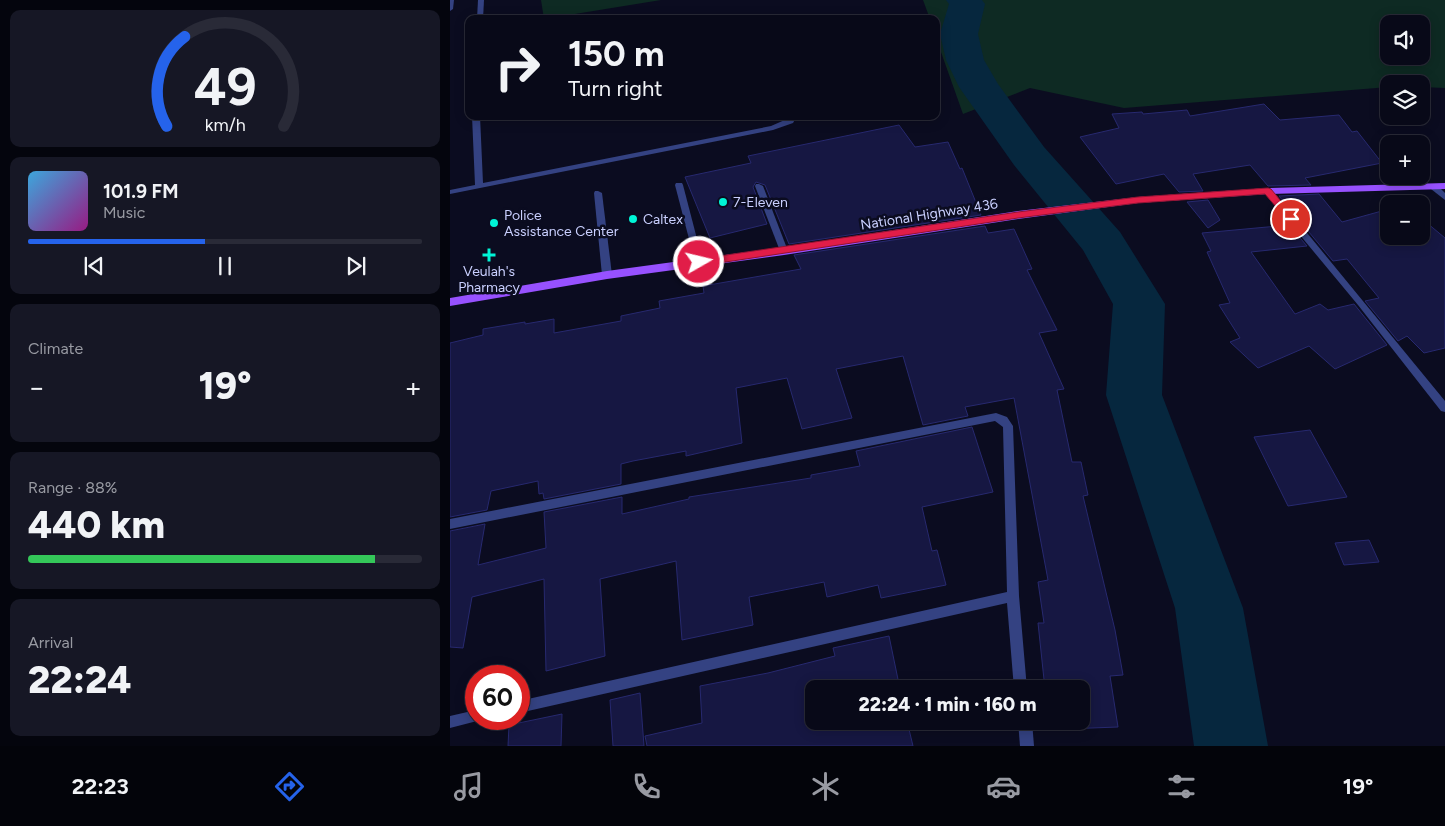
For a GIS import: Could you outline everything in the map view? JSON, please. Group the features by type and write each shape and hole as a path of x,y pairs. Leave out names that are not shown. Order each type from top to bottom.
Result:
{"main road":[{"name":"National Highway 436","path":"450,302 607,275 784,251 1018,215 1138,200 1268,191 1440,186"}],"street":[{"path":"450,9 451,0"},
{"path":"480,15 481,0"},
{"path":"476,120 479,186"},
{"path":"450,192 773,128 791,120"},
{"path":"679,185 699,262"},
{"path":"759,186 784,251"},
{"path":"1440,186 1445,197"},
{"path":"1268,191 1445,408"},
{"path":"598,193 607,275"},
{"path":"450,524 996,417 1003,420 1008,426 1012,596 1021,680"},
{"path":"530,705 1012,596"},
{"path":"450,722 465,719"},
{"path":"1026,730 1027,746"}],"green space":[{"path":"541,0 661,0 569,15 543,15"},
{"path":"923,0 1445,0 1445,88 1430,87 1430,75 1380,75 1380,88 1124,108 1030,88 963,114 940,49 940,15 929,15"}],"building":[{"path":"1264,104 1280,120 1339,115 1352,132 1357,131 1380,160 1380,163 1305,178 1311,185 1268,186 1250,165 1193,174 1203,191 1179,192 1164,174 1116,184 1080,137 1119,128 1112,114 1142,112 1143,114 1187,110 1190,116"},
{"path":"899,125 915,147 948,142 960,169 962,168 981,215 789,244 765,185 756,182 753,187 767,224 710,238 685,177 751,163 748,156"},
{"path":"1319,194 1342,222 1380,211 1380,245 1430,245 1430,226 1445,238 1445,348 1424,353 1407,336 1398,341 1365,301 1379,298 1347,259 1333,261 1279,196"},
{"path":"1208,200 1220,220 1208,228 1187,202"},
{"path":"1289,225 1307,246 1251,252 1295,314 1320,304 1328,310 1354,304 1387,345 1335,369 1309,346 1258,368 1230,342 1240,338 1219,305 1230,303 1207,252 1211,251 1202,233"},
{"path":"985,226 988,233 1014,229 1032,269 1027,270 1057,330 1039,333 1064,389 1057,390 1072,462 1081,462 1088,495 1083,496 1115,630 1123,675 1110,676 1118,727 1090,728 1090,680 1044,680 1038,623 1044,623 1038,582 1048,580 1014,398 965,407 968,416 923,425 903,356 836,369 852,418 802,429 787,378 736,388 742,443 686,456 686,451 621,464 621,484 544,499 543,493 539,494 538,481 491,491 487,510 450,517 450,343 483,335 483,329 525,322 525,324 554,319 554,333 621,321 621,316 660,308 659,301 704,293 703,286 801,269 794,255"},
{"path":"972,427 993,492 922,507 932,551 937,550 946,585 881,598 878,585 827,597 824,582 749,597 753,625 682,640 676,561 600,579 605,656 546,671 544,579 472,597 463,648 450,647 450,531 485,524 478,565 546,548 544,512 622,497 622,514 689,499 689,497 811,478 811,475 860,466 856,451"},
{"path":"1310,430 1347,497 1288,506 1254,437"},
{"path":"1369,540 1379,562 1344,565 1335,543"},
{"path":"889,636 898,680 805,680 805,730 909,730 913,746 647,746 645,736 702,723 700,686 768,673 835,656 833,648"},
{"path":"640,693 644,746 613,746 610,700"},
{"path":"562,714 561,746 508,746 509,730 530,730 530,721"}],"waterway":[{"path":"964,0 967,4 959,34 965,60 979,87 1029,156 1103,243 1139,304 1134,395 1209,608 1231,746"}],"place":[{"name":"7-Eleven","path":"723,202"},
{"name":"Caltex","path":"633,219"},
{"name":"Police Assistance Center","path":"494,223"},
{"name":"Veulah's Pharmacy","path":"489,255"}],"route":[{"path":"699,262 784,251 1018,215 1138,200 1268,191 1291,219"}]}
